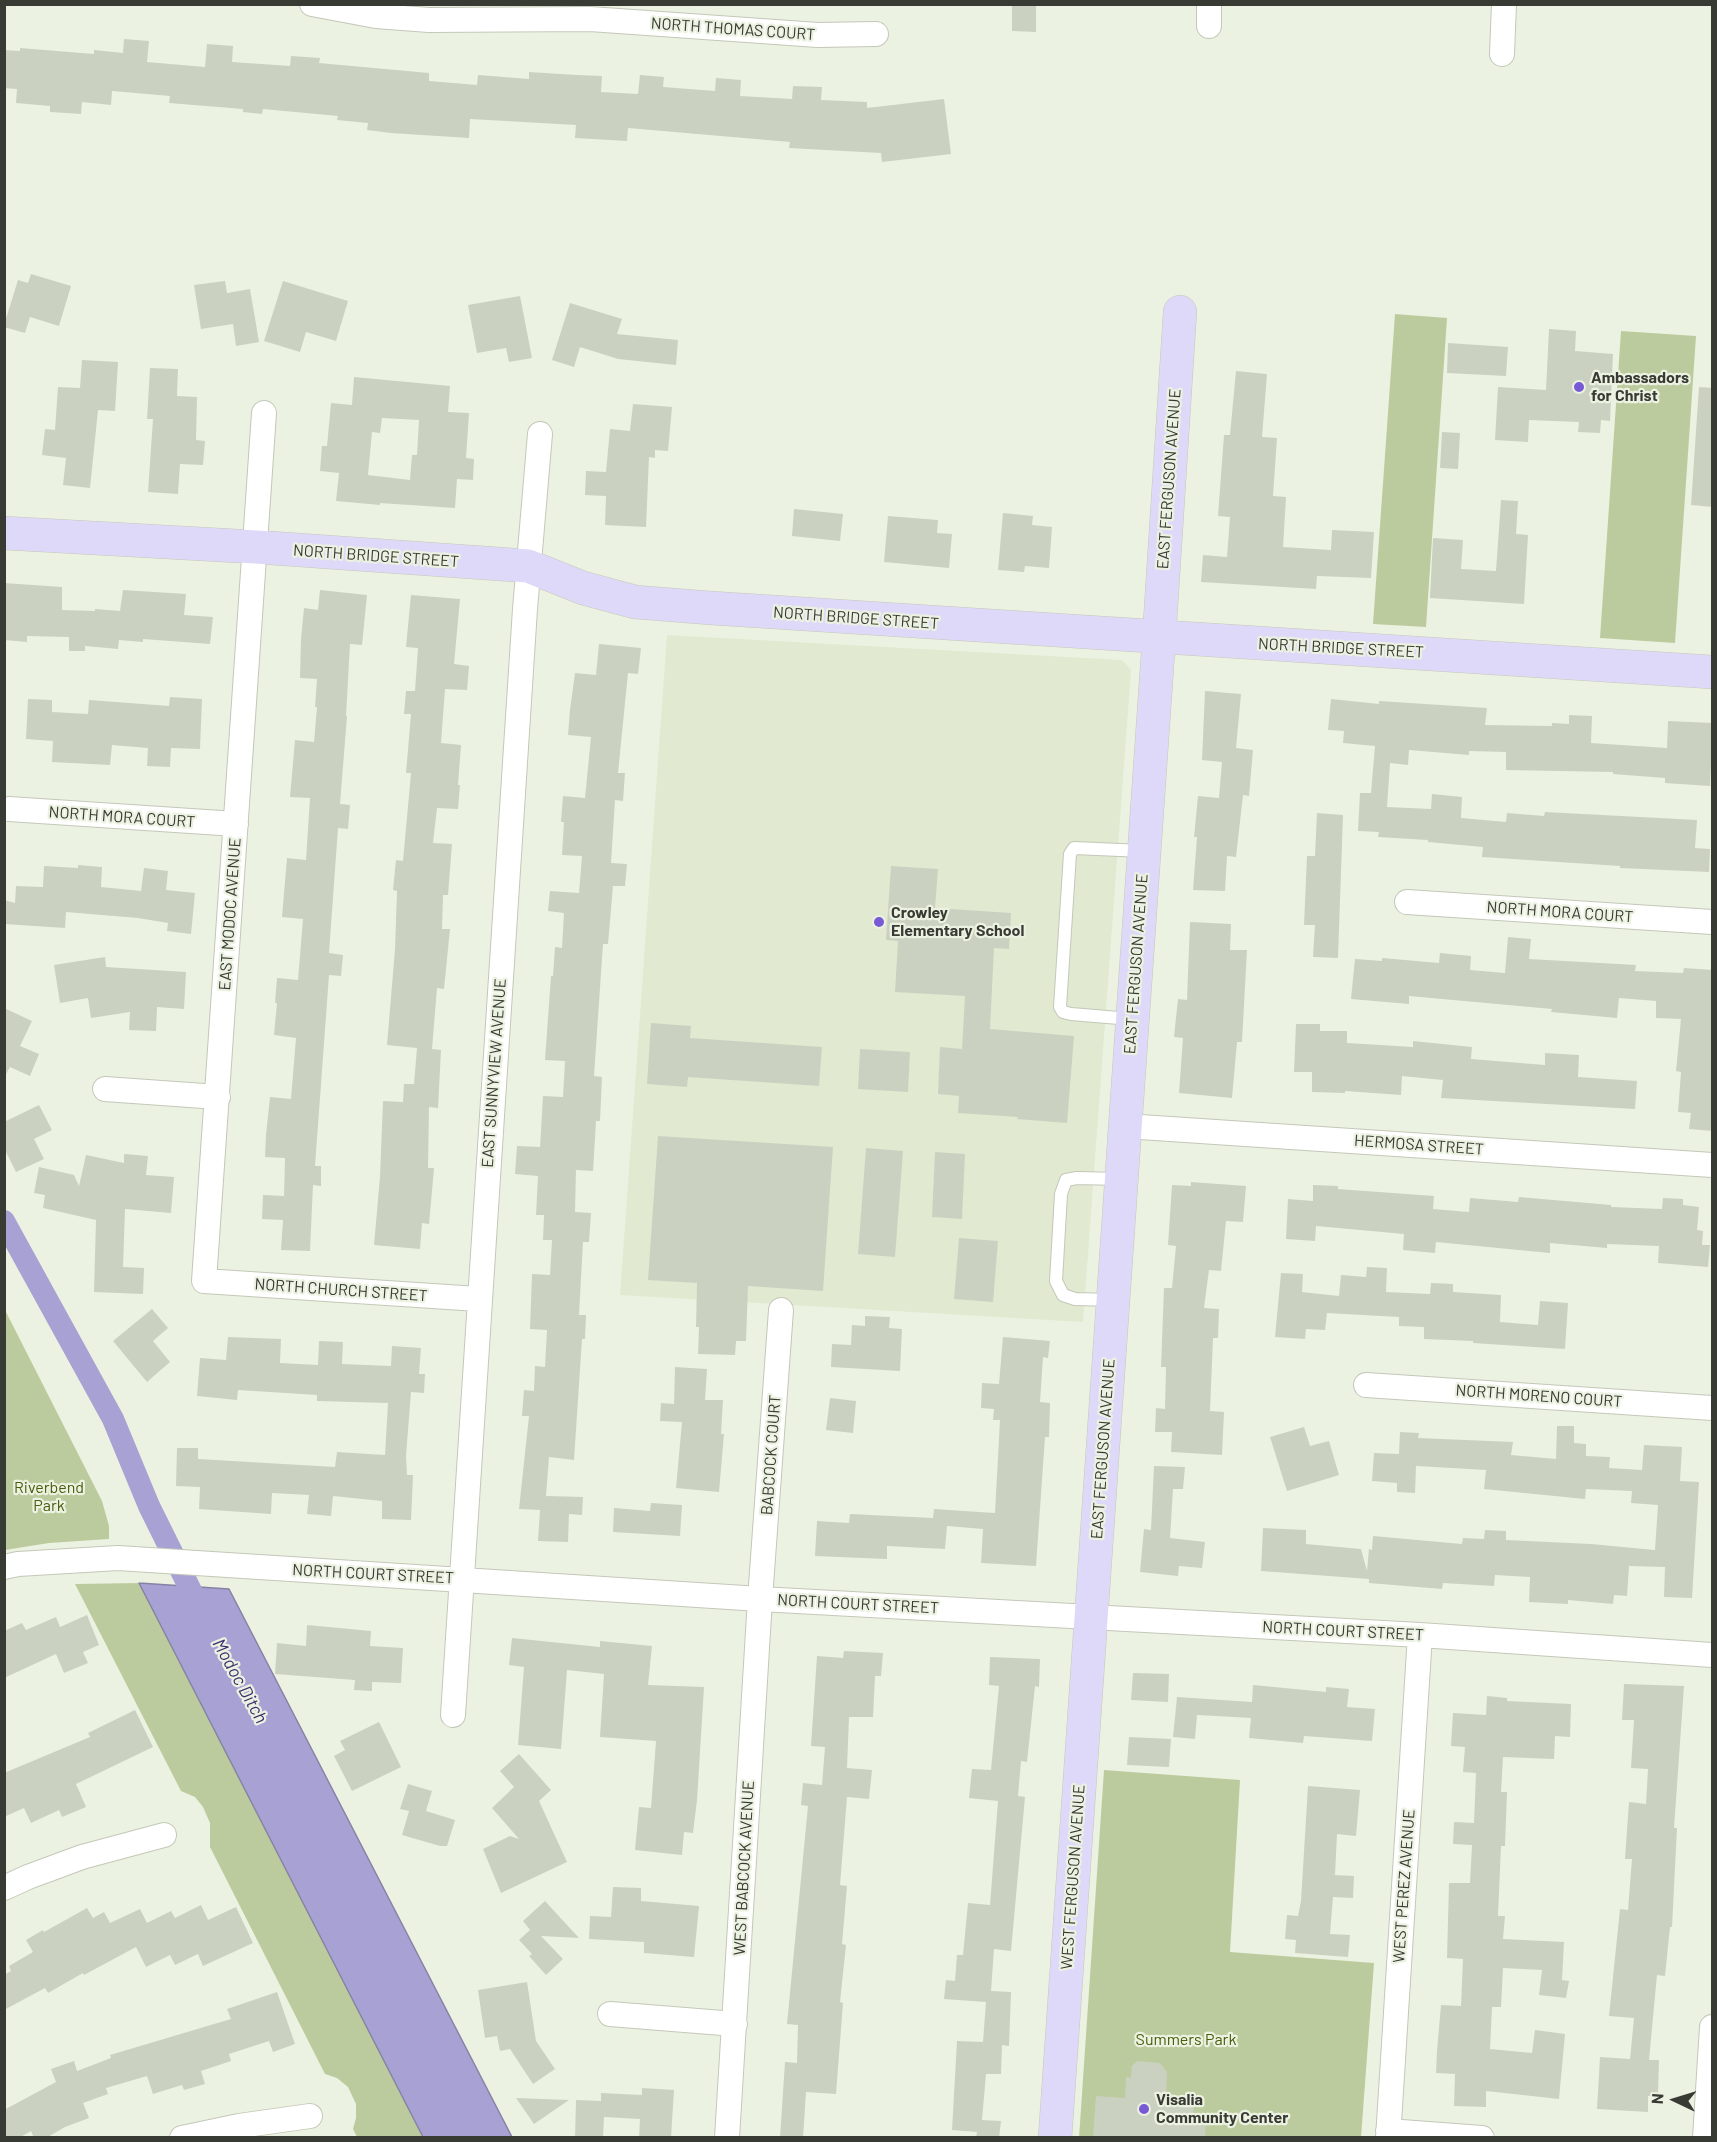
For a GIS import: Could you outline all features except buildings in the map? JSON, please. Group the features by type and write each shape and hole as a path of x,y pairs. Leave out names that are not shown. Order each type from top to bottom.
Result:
{"street":[{"name":"NORTH THOMAS COURT","path":"312,4 376,16 429,21 591,12 706,26 818,35 876,34"},
{"path":"1502,54 1503,4"},
{"name":"EAST FERGUSON AVENUE","path":"1090,1616 1114,1300 1180,312"},
{"name":"EAST MODOC AVENUE","path":"204,1281 264,413"},
{"name":"EAST SUNNYVIEW AVENUE","path":"453,1715 478,1299 528,566 540,434"},
{"name":"NORTH BRIDGE STREET","path":"4,533 256,547 528,566 583,588 635,602 1159,638 1713,672"},
{"name":"NORTH MORA COURT","path":"9,809 236,824"},
{"name":"NORTH MORA COURT","path":"1407,902 1713,922"},
{"path":"105,1089 218,1096"},
{"name":"HERMOSA STREET","path":"1125,1126 1713,1165"},
{"name":"NORTH CHURCH STREET","path":"204,1281 478,1299"},
{"name":"BABCOCK COURT","path":"760,1599 781,1310"},
{"name":"NORTH MORENO COURT","path":"1366,1385 1713,1408"},
{"name":"NORTH COURT STREET","path":"4,1567 29,1563 118,1558 760,1599 1420,1635 1713,1655"},
{"name":"WEST BABCOCK AVENUE","path":"727,2138 760,1599"},
{"name":"WEST FERGUSON AVENUE","path":"1055,2138 1090,1616"},
{"name":"WEST PEREZ AVENUE","path":"1388,2134 1420,1635"},
{"path":"4,1888 82,1857 164,1835"},
{"path":"610,2014 735,2024"},
{"path":"1705,2138 1713,2028"},
{"path":"182,2138 239,2126 310,2116"},
{"path":"1388,2134 1482,2138"}],"lane":[{"path":"1132,1019 1071,1014 1063,1012 1060,1006 1068,878 1070,854 1074,848 1144,851"},
{"path":"1114,1300 1076,1299 1063,1295 1056,1281 1061,1194 1066,1180 1121,1179"}],"shaded area":[{"name":"Crowley Elementary School","path":"667,635 1122,660 1131,670 1083,1322 620,1295"}],"green space":[{"path":"1395,314 1447,318 1426,627 1373,624"},
{"path":"1621,331 1696,336 1675,643 1600,638"},
{"name":"Riverbend Park","path":"5,1310 102,1501 109,1526 109,1539 49,1543 5,1550"},
{"path":"139,1583 423,2137 357,2137 353,2129 356,2104 348,2087 337,2078 325,2074 210,1847 210,1823 203,1807 195,1797 181,1791 75,1584"},
{"name":"Summers Park","path":"1104,1770 1240,1780 1230,1952 1374,1963 1361,2137 1079,2138"}],"water":[{"path":"139,1583 229,1589 512,2137 423,2137"}],"waterway":[{"name":"Modoc Ditch","path":"4,1221 113,1419 149,1506 202,1613"}],"place":[{"name":"Ambassadors for Christ","path":"1579,387"},
{"name":"Crowley Elementary School","path":"879,922"},
{"name":"Visalia Community Center","path":"1144,2109"}]}
